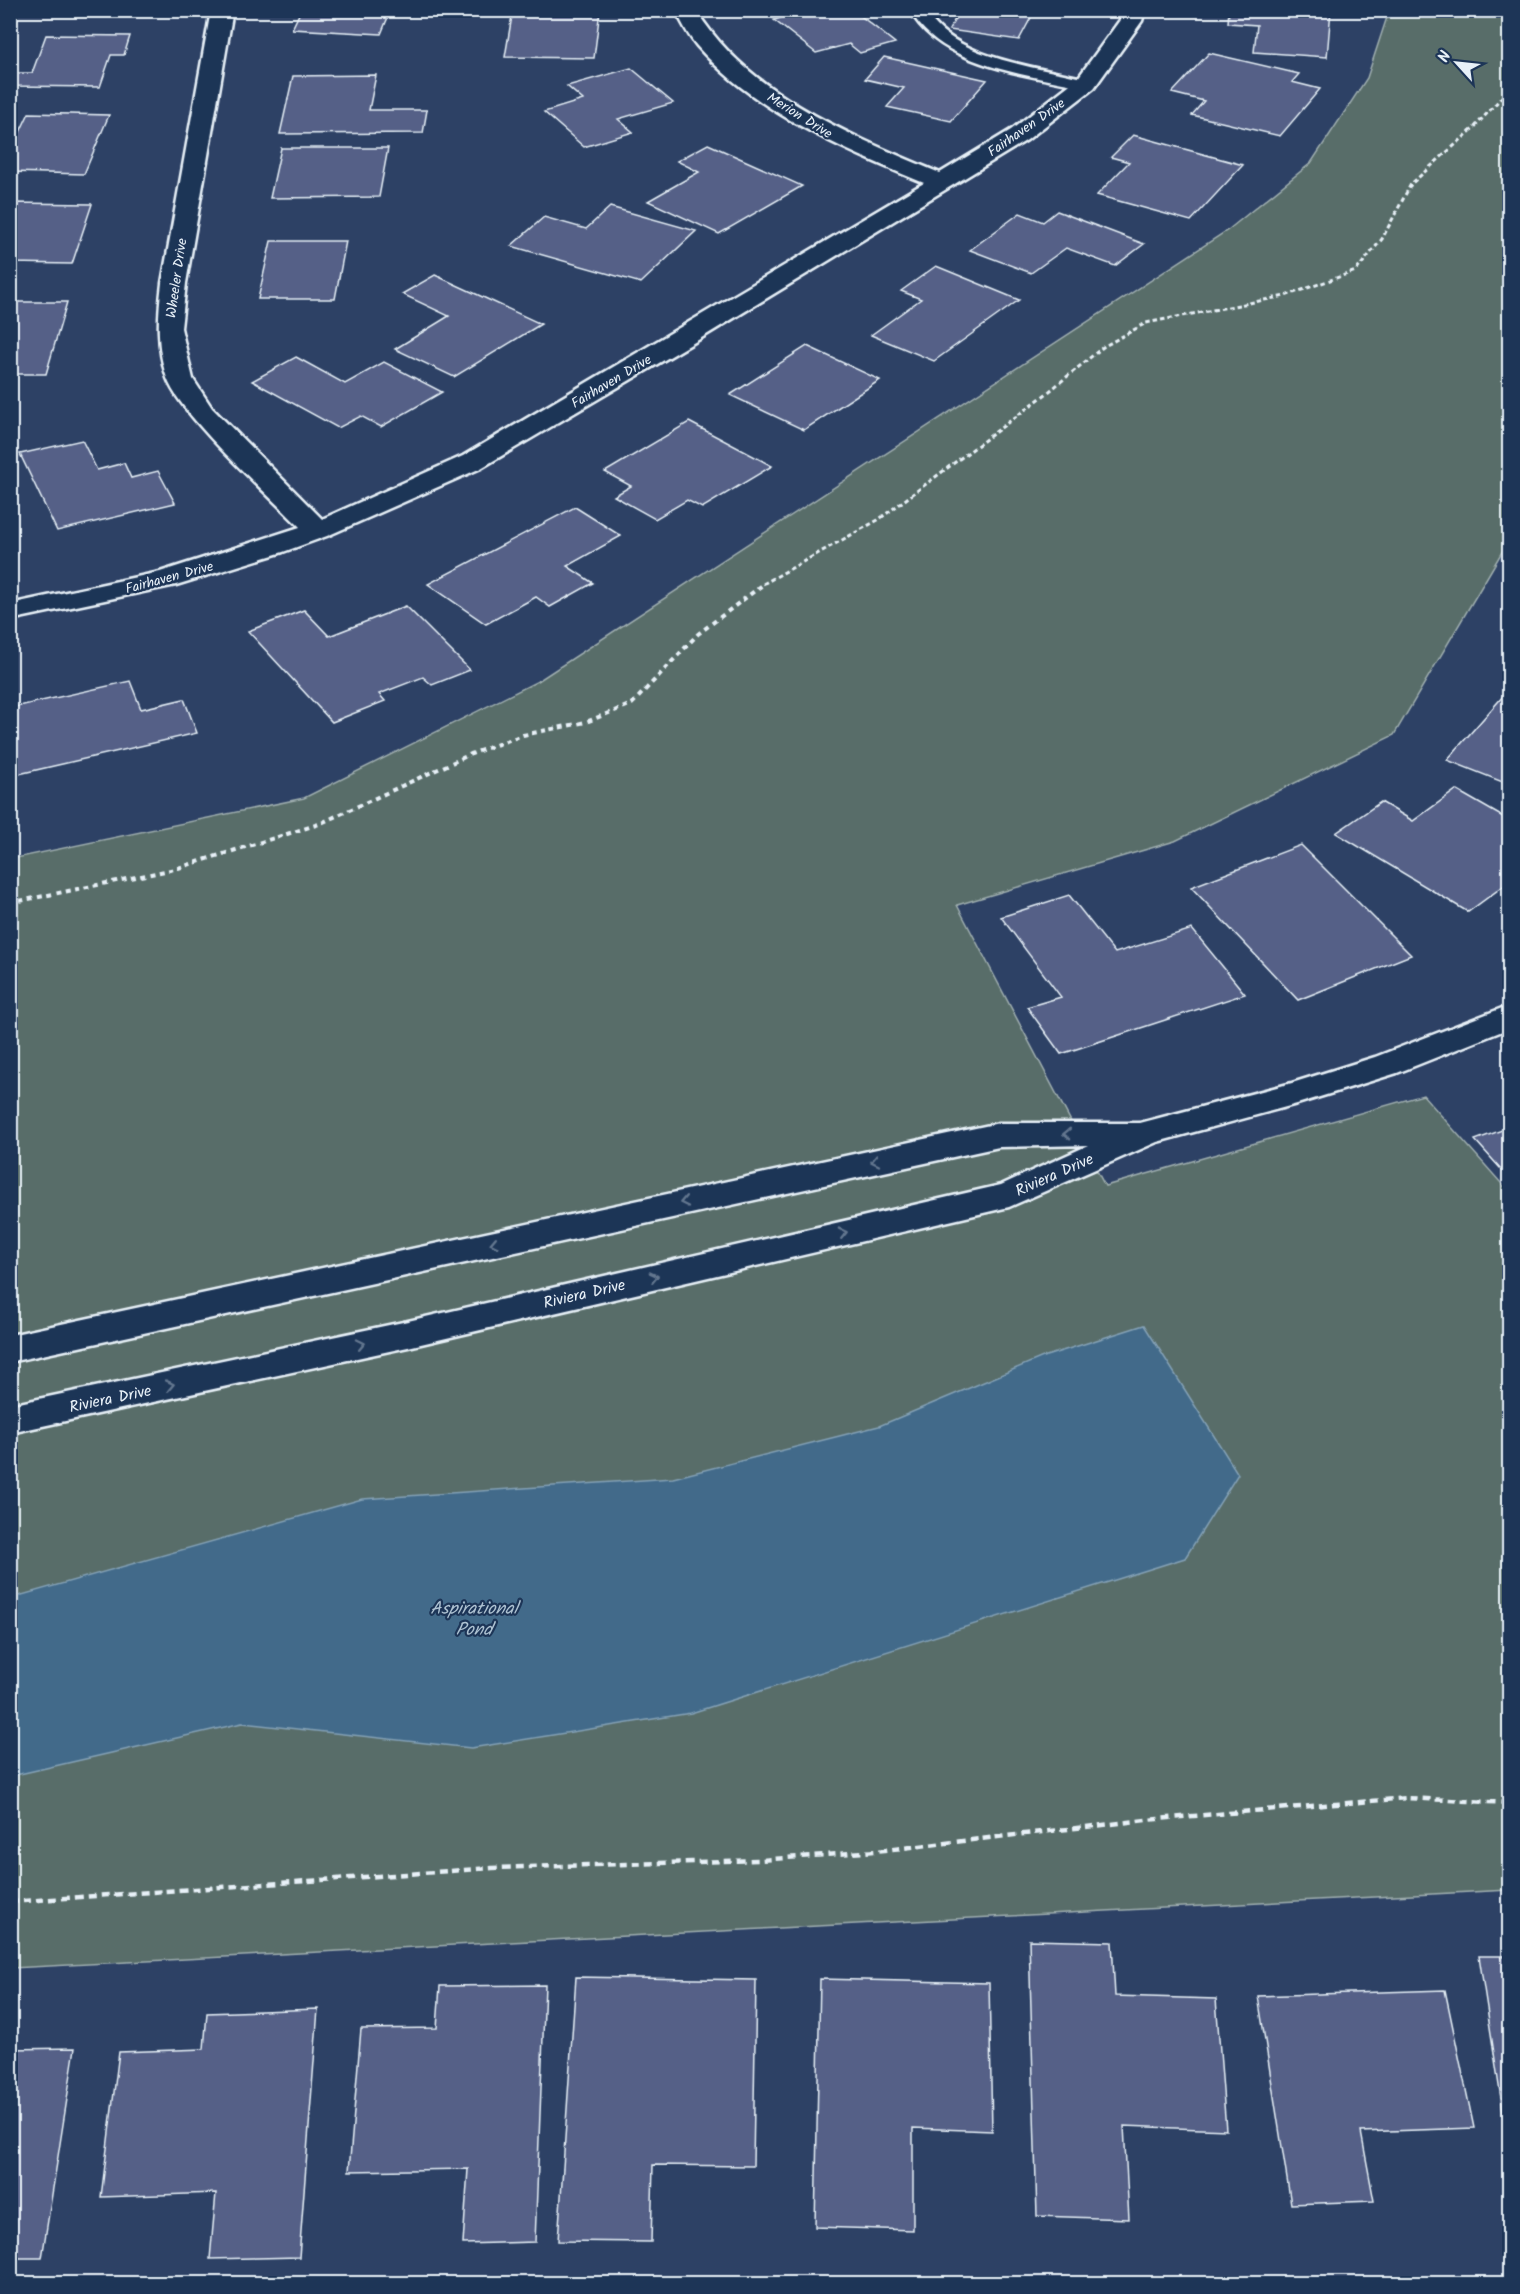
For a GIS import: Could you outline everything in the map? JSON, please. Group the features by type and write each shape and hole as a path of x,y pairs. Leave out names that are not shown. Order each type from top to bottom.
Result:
{"street":[{"name":"Wheeler Drive","path":"222,10 174,284 169,328 180,379 203,413 318,530"},
{"name":"Merion Drive","path":"685,10 704,41 755,87 843,141 942,182"},
{"name":"Fairhaven Drive","path":"10,612 166,579 318,530 472,462 1019,135 1086,83 1131,21 1135,10"},
{"name":"Riviera Drive","path":"10,1419 408,1334 1009,1195 1147,1133 1297,1093 1386,1065 1509,1016"},
{"name":"Riviera Drive","path":"10,1349 999,1135 1147,1133"}],"lane":[{"path":"917,10 934,34 960,48 1031,70 1086,83"}],"path":[{"path":"10,903 175,869 319,824 471,754 523,735 586,722 632,704 698,634 770,579 878,519 1046,394 1103,347 1146,323 1284,296 1356,271 1383,239 1411,184 1473,129 1509,88"},
{"path":"10,1902 492,1868 761,1860 876,1851 1146,1820 1407,1798 1509,1803"}],"green space":[{"path":"1389,11 1509,11 1509,540 1394,735 1175,841 957,905 1105,1186 1423,1095 1509,1192 1509,1890 11,1968 11,859 304,798 538,681 1228,230 1311,163 1367,78"}],"water":[{"name":"Aspirational Pond","path":"1144,1325 1238,1474 1185,1558 691,1713 471,1748 242,1723 11,1776 11,1598 362,1499 673,1478 879,1426 1043,1357"}],"building":[{"path":"301,10 391,10 381,34 292,29"},
{"path":"513,10 600,10 594,58 505,57"},
{"path":"806,10 853,10 895,43 860,53 849,44 816,53 774,20"},
{"path":"960,10 1035,10 1019,40 949,30"},
{"path":"1229,10 1331,10 1327,57 1254,52 1257,25 1228,23"},
{"path":"46,35 130,36 124,55 111,55 100,87 10,86 10,73 32,73"},
{"path":"1209,53 1299,74 1292,82 1320,89 1280,136 1192,115 1204,101 1172,93"},
{"path":"884,57 987,80 951,121 887,107 904,88 865,79"},
{"path":"631,68 673,103 618,119 633,132 584,147 544,112 583,100 567,86"},
{"path":"376,75 369,110 427,110 423,133 280,134 293,76"},
{"path":"29,113 109,115 84,174 10,172 10,153"},
{"path":"1133,135 1243,165 1191,221 1097,195 1129,162 1111,157"},
{"path":"708,144 802,186 719,234 648,201 699,172 677,161"},
{"path":"281,148 388,148 379,197 270,198"},
{"path":"10,203 92,204 72,264 10,263"},
{"path":"610,207 696,231 641,283 511,246 544,217 586,229"},
{"path":"1057,211 1144,244 1115,266 1066,248 1031,273 970,250 1020,213 1043,222"},
{"path":"271,241 346,241 335,299 258,299"},
{"path":"936,266 1019,300 934,361 871,335 921,299 901,291"},
{"path":"435,275 541,324 454,377 395,349 449,316 402,294"},
{"path":"10,302 67,302 46,374 10,374"},
{"path":"807,346 880,380 804,430 730,395"},
{"path":"296,357 345,384 384,362 442,392 381,427 361,416 338,428 252,381"},
{"path":"689,422 772,466 702,508 687,500 655,519 614,496 631,486 605,472"},
{"path":"82,440 97,470 124,463 131,478 158,471 175,503 57,531 20,454"},
{"path":"575,507 621,536 567,566 593,583 550,607 536,597 486,624 428,584"},
{"path":"406,606 470,670 432,685 423,677 379,694 385,701 332,722 248,631 304,610 329,636"},
{"path":"130,681 141,709 184,699 197,733 10,776 10,708"},
{"path":"1505,694 1510,696 1510,785 1447,760"},
{"path":"1456,790 1510,821 1510,881 1468,912 1336,833 1381,802 1413,821"},
{"path":"1301,845 1411,955 1298,1000 1191,887"},
{"path":"1069,895 1115,953 1192,929 1245,994 1061,1054 1027,1007 1061,997 1001,917"},
{"path":"1510,1127 1510,1179 1475,1140"},
{"path":"1029,1940 1112,1942 1115,1996 1216,1999 1226,2130 1124,2126 1129,2219 1037,2216"},
{"path":"1479,1956 1510,1956 1510,2157"},
{"path":"576,1977 756,1980 753,2166 653,2165 651,2242 558,2241"},
{"path":"820,1979 989,1983 992,2131 913,2128 913,2230 815,2227"},
{"path":"545,1985 535,2242 463,2244 468,2169 349,2171 361,2029 437,2028 440,1986"},
{"path":"1445,1990 1474,2128 1361,2132 1374,2201 1291,2204 1258,1996"},
{"path":"318,2009 299,2257 210,2259 216,2193 101,2197 119,2052 204,2049 207,2013"},
{"path":"75,2048 42,2258 10,2258 10,2049"}]}
